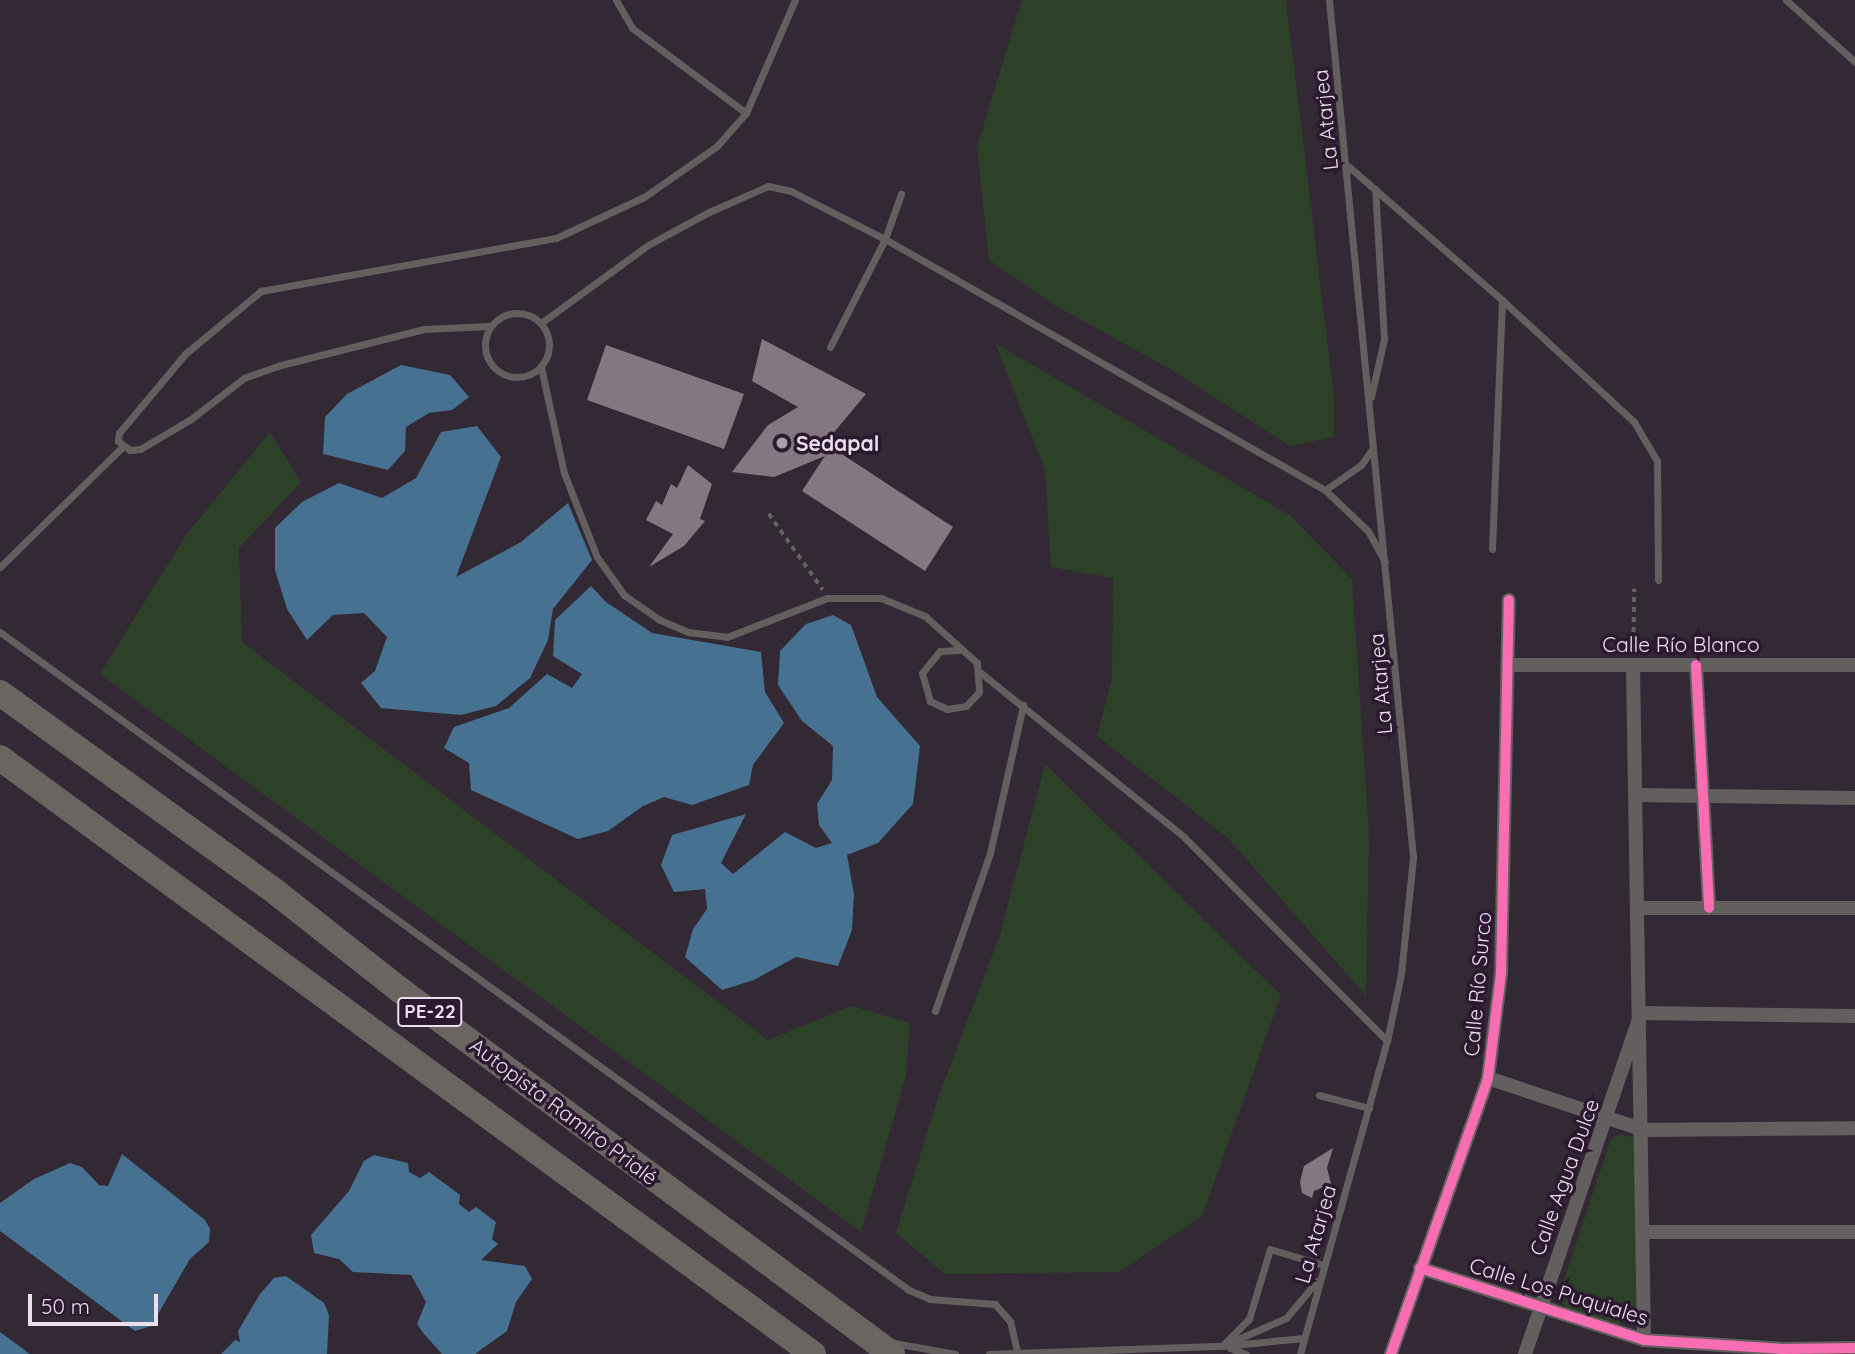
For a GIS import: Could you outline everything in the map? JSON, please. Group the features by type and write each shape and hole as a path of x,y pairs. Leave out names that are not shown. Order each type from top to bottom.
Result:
{"highway":[{"name":"Autopista Ramiro Prialé","path":"0,693 277,893 892,1354"},
{"name":"PE-22","path":"0,758 812,1354"}],"street":[{"name":"Calle Río Surco","path":"1391,1354 1488,1078 1501,973 1509,600"},
{"name":"Calle Río Blanco","path":"1507,665 1855,665"},
{"name":"Calle Agua Dulce","path":"1633,665 1643,1130 1644,1340"},
{"path":"1696,665 1709,908"},
{"path":"1635,795 1855,798"},
{"path":"1638,908 1855,908"},
{"name":"Calle Agua Dulce","path":"1525,1354 1608,1118 1640,1013"},
{"path":"1640,1013 1855,1016"},
{"path":"1488,1078 1643,1130 1855,1128"},
{"path":"1644,1232 1855,1232"},
{"name":"Calle Los Puquiales","path":"1420,1268 1644,1340 1660,1348 1782,1352 1855,1348"}],"lane":[{"path":"616,0 632,28 746,113"},
{"path":"122,447 119,433 184,354 261,291 556,238 644,197 717,146 746,113 795,0"},
{"name":"La Atarjea","path":"1300,1354 1387,1041 1401,974 1413,857 1348,166 1329,0"},
{"path":"1786,0 1855,62"},
{"path":"1348,166 1502,300 1634,422 1657,461 1658,580"},
{"path":"541,323 648,245 768,186 791,191 885,239 1325,490 1368,531 1387,565"},
{"path":"1369,406 1384,339 1375,190"},
{"path":"830,347 885,239 901,194"},
{"path":"1492,549 1502,300"},
{"path":"122,447 140,449 191,419 244,378 281,365 424,329 490,326 515,313 541,323 549,345 541,367 564,473 597,557 624,595 660,620 688,632 727,637 827,598 851,595 900,604 948,634 959,650"},
{"path":"490,326 485,353 491,365 516,378 541,367"},
{"path":"0,567 122,447"},
{"path":"1325,490 1361,465 1373,449"},
{"path":"0,632 909,1290 930,1299 995,1304 1010,1321 1017,1352"},
{"path":"981,673 979,692 966,706 947,709 930,701 922,683 925,664 940,651 959,650 969,654 981,673 1184,837 1387,1041"},
{"path":"935,1011 990,853 1023,705"},
{"path":"1319,1095 1369,1108"},
{"path":"1222,1346 1250,1319 1270,1249 1323,1265"},
{"path":"1222,1346 1286,1318 1320,1277"},
{"path":"861,1331 898,1344 955,1354"},
{"path":"989,1354 1222,1346 1304,1338"},
{"path":"1222,1346 1246,1354"},
{"path":"1155,1354 1168,1348"}],"path":[{"path":"769,514 827,598"},
{"path":"1633,589 1633,665"}],"green space":[{"path":"1022,0 1286,0 1334,397 1334,437 1290,446 1172,370 1056,306 989,260 977,147"},
{"path":"995,343 1291,516 1352,579 1369,834 1366,996 1228,838 1097,736 1112,678 1113,578 1051,567 1045,469"},
{"path":"270,432 301,482 239,548 242,642 768,1040 852,1006 910,1023 906,1075 861,1232 100,674 186,535"},
{"path":"1045,764 1281,995 1202,1216 1119,1272 945,1274 896,1233 938,1098 1000,935"},
{"path":"1621,1134 1635,1138 1637,1144 1636,1311 1634,1317 1617,1324 1567,1308 1558,1298 1611,1139"}],"water":[{"path":"401,365 450,375 469,397 452,410 429,413 406,427 405,451 388,470 323,454 325,417 347,394"},
{"path":"477,426 501,457 456,577 521,542 568,503 592,560 553,609 548,640 530,678 496,706 461,715 381,708 361,683 375,671 387,637 364,613 333,615 307,640 287,609 275,570 275,528 302,502 339,483 382,498 416,478 441,432"},
{"path":"591,586 606,602 652,633 761,652 765,692 784,723 753,765 749,785 692,805 664,797 643,806 608,831 578,839 471,790 469,763 444,748 454,727 509,708 547,674 572,688 582,674 553,656 555,620"},
{"path":"833,615 851,625 877,697 920,746 913,804 878,843 847,855 854,894 852,930 838,966 796,957 754,980 722,990 685,957 693,929 707,909 705,889 674,892 661,865 672,835 746,814 721,863 733,874 785,832 816,848 832,843 819,825 817,804 832,780 833,746 802,721 778,685 780,651 806,624"},
{"path":"122,1154 205,1220 210,1229 209,1242 190,1259 151,1326 135,1331 0,1231 0,1203 34,1179 70,1163 82,1167 99,1185 108,1186"},
{"path":"374,1155 408,1163 409,1172 420,1178 429,1172 460,1195 459,1204 469,1212 476,1207 496,1222 492,1239 498,1244 481,1260 525,1266 532,1279 516,1302 507,1331 475,1354 442,1354 424,1334 417,1324 426,1302 411,1275 353,1272 339,1259 314,1253 311,1235 349,1191 364,1161"},
{"path":"286,1276 324,1303 329,1315 327,1354 221,1354 235,1340 240,1342 238,1331 260,1294 274,1278"},
{"path":"0,1332 30,1354 0,1354"}],"building":[{"path":"762,339 866,394 825,443 953,527 925,571 802,491 825,456 774,477 732,472 768,425 798,407 752,381"},
{"path":"606,345 744,394 724,449 587,400"},
{"path":"688,465 712,484 700,519 705,521 684,546 649,567 673,534 646,520 656,501 662,505 671,484 677,488"},
{"path":"1333,1148 1327,1168 1331,1184 1314,1191 1312,1198 1302,1193 1300,1182 1304,1166"}],"cycle path":[{"path":"1391,1354 1488,1078 1501,973 1509,600"},
{"path":"1696,665 1709,908"},
{"path":"1420,1268 1644,1340 1782,1349 1855,1348"}],"place":[{"name":"Sedapal","path":"782,443"}]}
